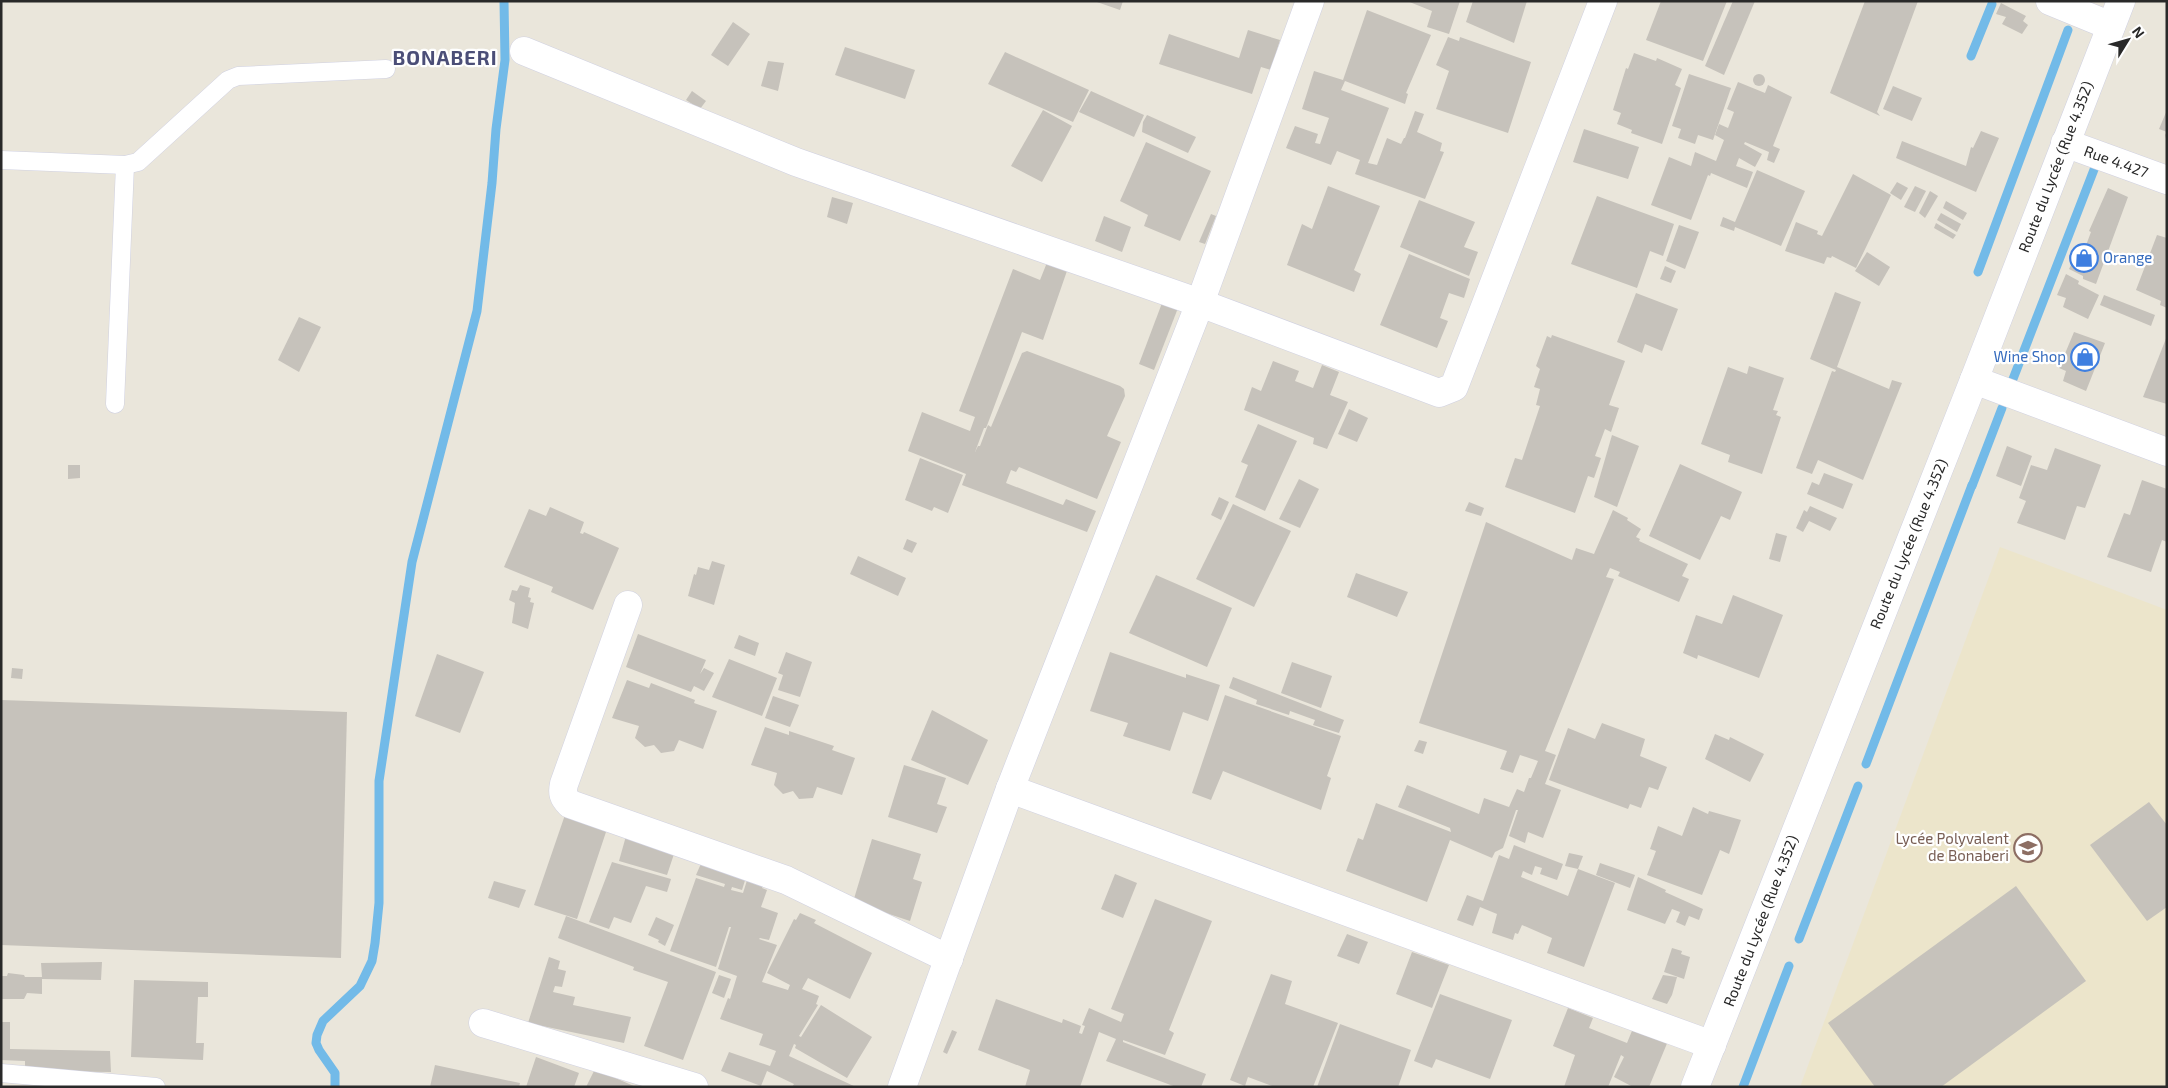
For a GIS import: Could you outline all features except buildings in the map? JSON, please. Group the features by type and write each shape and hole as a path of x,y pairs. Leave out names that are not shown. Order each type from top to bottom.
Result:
{"street":[{"path":"902,1087 1010,789 1200,303 1310,1"},
{"path":"524,51 796,162 1200,303 1439,392 1450,390 1454,387 1603,1"},
{"path":"2050,1 2111,26"},
{"name":"Route du Lycée (Rue 4.352)","path":"1696,1087 2121,1"},
{"name":"Rue 4.427","path":"2065,143 2167,180"},
{"path":"1974,380 2167,452"},
{"path":"628,605 564,784 562,792 564,798 570,804 800,886 949,959"},
{"path":"1010,789 1712,1045"},
{"path":"483,1022 694,1087"}],"lane":[{"path":"1,160 125,165 138,162 228,80 238,76 386,69"},
{"path":"114,404 125,165"},
{"path":"1,1073 156,1087"}],"shaded area":[{"name":"Lycée Polyvalent de Bonaberi","path":"2000,547 2167,610 2167,1087 1800,1087"}],"waterway":[{"path":"335,1087 335,1073 319,1050 316,1043 317,1035 323,1021 360,986 372,961 379,903 379,781 412,562 477,311 505,60 504,1"},
{"path":"1971,56 1992,4"},
{"path":"1978,272 2068,30"},
{"path":"2013,379 2095,167"},
{"path":"1972,486 2002,408"},
{"path":"1866,764 1972,485"},
{"path":"1799,939 1858,786"},
{"path":"1743,1087 1789,966"}],"place":[{"name":"Orange","path":"2084,258"},
{"name":"Wine Shop","path":"2085,357"},
{"name":"Lycée Polyvalent de Bonaberi","path":"2028,848"}],"district":[{"name":"BONABERI","path":"445,58"}]}
